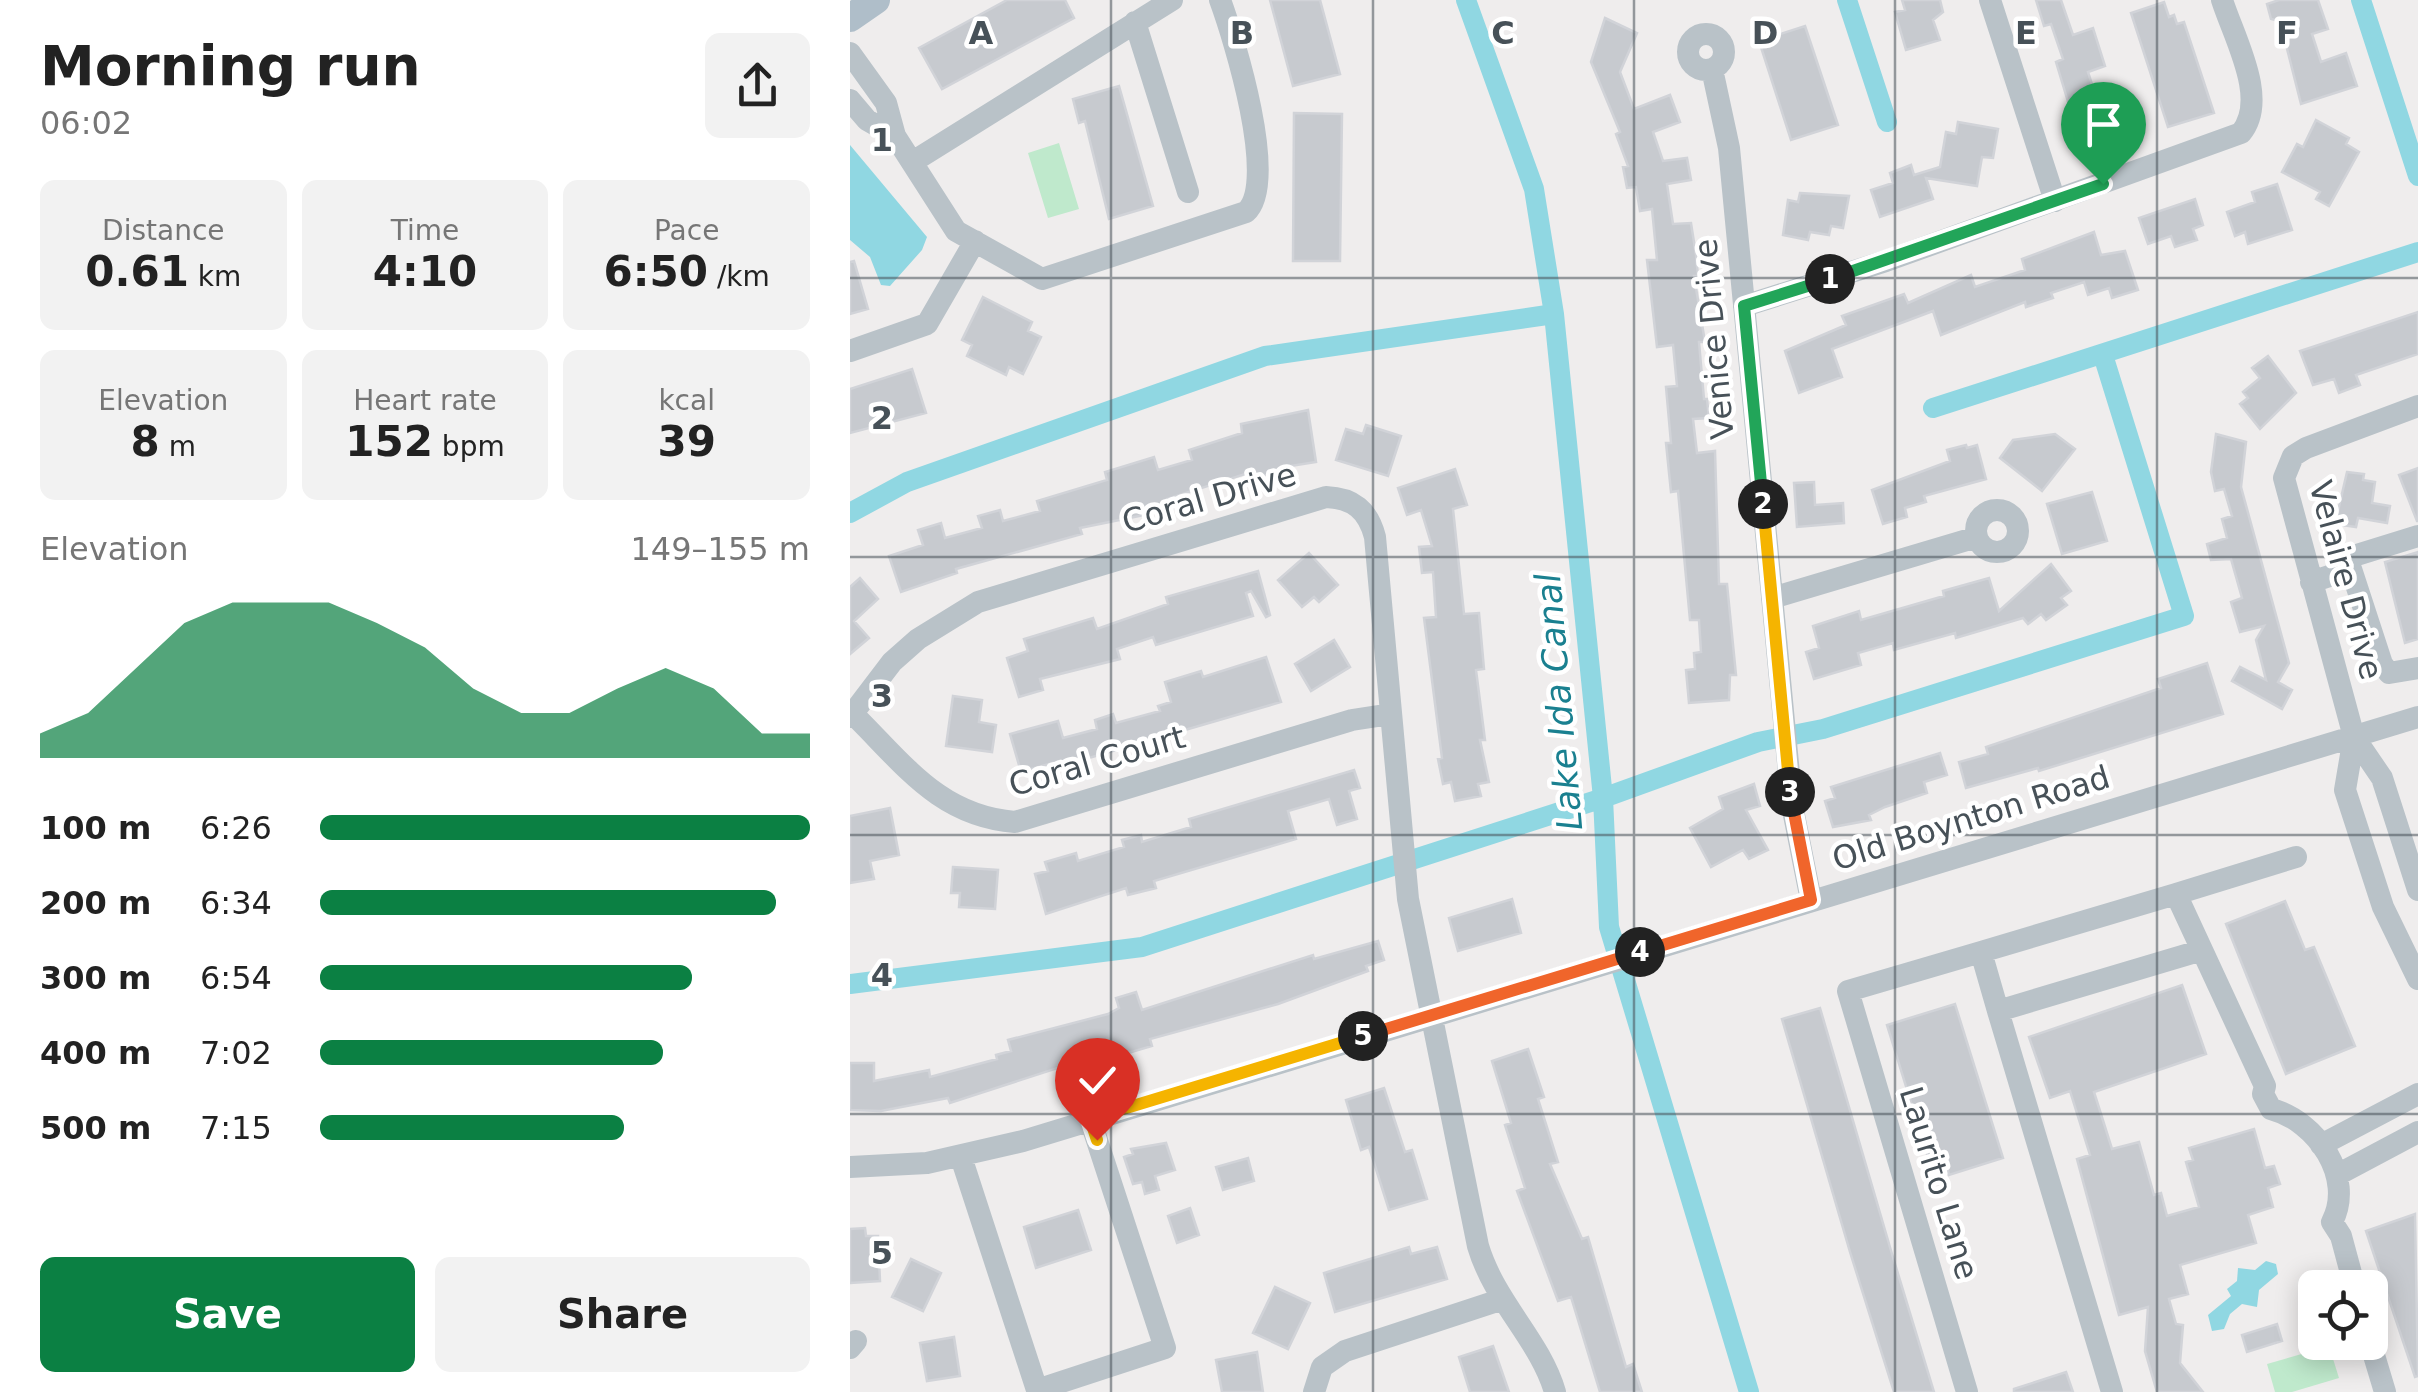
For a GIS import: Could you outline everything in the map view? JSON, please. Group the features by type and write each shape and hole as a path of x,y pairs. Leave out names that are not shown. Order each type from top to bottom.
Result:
{"main road":[{"path":"850,18 876,0"}],"street":[{"path":"914,161 1172,0"},
{"path":"850,53 886,104 896,136 956,231 1042,279 1252,206 1258,142 1220,0"},
{"path":"1990,0 2055,202"},
{"path":"1744,306 2055,202 2241,133 2250,122 2252,97 2222,0"},
{"path":"1136,22 1188,192"},
{"name":"Venice Drive","path":"1712,70 1729,148 1780,704 1811,900"},
{"path":"850,100 866,120 896,136"},
{"path":"850,350 927,324 974,241"},
{"name":"Velaire Drive","path":"2354,737 2287,498 2285,468 2293,456 2306,448 2418,406"},
{"name":"Coral Drive","path":"851,716 892,662 918,638 978,602 1326,497 1353,502 1372,523 1408,899 1478,1246 1500,1300 1550,1375 1555,1392"},
{"path":"2418,536 2347,558 2382,664 2389,673 2418,668"},
{"path":"1772,598 1977,537"},
{"path":"2310,582 2351,569"},
{"name":"Coral Court","path":"851,716 950,806 985,820 1015,822 1352,720 1391,714"},
{"name":"Old Boynton Road","path":"850,1167 961,1157 2418,718"},
{"path":"2354,737 2382,778 2418,890"},
{"path":"2354,737 2345,790 2383,907 2418,979"},
{"path":"2112,1392 1981,952 2296,858"},
{"path":"2176,894 2265,1086 2277,1087 2289,1114 2322,1145 2339,1174 2340,1207 2332,1222 2350,1270"},
{"path":"1998,1011 2200,951"},
{"name":"Laurito Lane","path":"1967,1392 1848,992 1981,952"},
{"path":"2322,1145 2418,1094"},
{"path":"961,1157 1037,1390 1165,1348 1090,1119"},
{"path":"2339,1174 2418,1132"},
{"path":"1315,1386 1322,1367 1344,1351 1500,1300"},
{"path":"2375,1360 2385,1392"}],"green space":[{"path":"1059,143 1079,209 1048,218 1028,153"},
{"path":"2298,1355 2298,1360 2333,1360 2339,1378 2292,1392 2275,1392 2267,1364"}],"water":[{"path":"850,145 927,237 922,250 890,286 881,285 870,257 850,240"},
{"path":"2266,1261 2276,1264 2278,1274 2259,1290 2257,1307 2242,1304 2230,1314 2224,1329 2212,1331 2208,1315 2231,1296 2227,1289 2237,1281 2238,1268 2255,1270"}],"building":[{"path":"1007,0 1065,0 1074,18 942,89 919,48"},
{"path":"1270,0 1320,0 1340,74 1293,86"},
{"path":"1902,0 1940,0 1943,12 1933,20 1940,40 1906,50 1895,12 1905,10"},
{"path":"2036,0 2061,0 2073,35 2093,28 2105,66 2088,72 2104,122 2122,116 2131,143 2085,158 2056,62 2063,59 2051,24 2044,26"},
{"path":"2279,0 2318,0 2328,29 2312,34 2321,62 2346,53 2357,86 2301,104 2280,21 2271,19 2267,4"},
{"path":"2164,2 2169,17 2174,15 2177,24 2184,22 2214,113 2168,127 2131,13"},
{"path":"1605,18 1637,33 1620,72 1634,109 1670,95 1680,122 1653,132 1663,161 1687,158 1691,180 1667,184 1673,224 1691,223 1696,255 1698,276 1694,276 1705,342 1699,342 1709,418 1693,419 1697,453 1715,451 1719,584 1727,584 1736,675 1730,675 1729,700 1689,703 1686,670 1695,669 1694,653 1701,652 1699,620 1690,620 1678,491 1671,492 1666,443 1671,443 1666,387 1677,386 1673,345 1657,347 1647,260 1657,260 1652,209 1640,211 1636,187 1627,188 1623,167 1628,166 1616,134 1620,132 1591,62"},
{"path":"1805,26 1838,125 1791,140 1759,41"},
{"path":"1119,86 1153,206 1109,219 1085,121 1079,123 1073,99"},
{"path":"1294,113 1342,114 1340,261 1293,261"},
{"path":"2316,120 2349,138 2346,144 2359,152 2329,206 2316,199 2320,192 2282,172 2297,144 2303,147"},
{"path":"1958,122 1998,129 1993,158 1982,157 1977,186 1926,178 1933,199 1880,217 1871,190 1893,183 1890,173 1911,165 1914,175 1940,167 1946,132 1956,134"},
{"path":"2277,184 2292,230 2248,244 2245,232 2235,236 2227,212 2255,202 2252,192"},
{"path":"1800,193 1849,196 1843,228 1831,226 1829,235 1810,232 1808,240 1783,235 1788,200 1798,202"},
{"path":"2195,199 2203,225 2193,229 2197,240 2175,247 2171,236 2148,244 2139,218"},
{"path":"2094,232 2101,255 2125,251 2138,290 2112,298 2109,288 2088,295 2084,282 2051,293 2053,298 2026,307 2025,302 1941,335 1933,311 1832,349 1842,377 1799,393 1785,351 1846,325 1842,316 1904,294 1908,303 1971,275 1975,287 2025,270 2022,259"},
{"path":"854,261 868,309 850,314 850,262"},
{"path":"983,297 1032,322 1028,331 1041,337 1023,374 1009,367 1006,375 967,356 972,345 962,340"},
{"path":"2418,312 2418,354 2356,375 2360,385 2339,393 2334,379 2313,385 2300,351"},
{"path":"2268,356 2296,393 2260,429 2240,404 2248,398 2243,392 2260,378 2252,368"},
{"path":"912,369 926,413 850,433 850,389"},
{"path":"1308,410 1316,462 1249,478 1248,473 1167,499 1169,504 1144,515 1080,528 1082,534 956,569 957,573 901,592 889,556 923,545 918,530 941,523 945,538 982,528 978,516 1000,510 1003,521 1040,511 1037,501 1107,480 1105,472 1154,457 1158,470 1192,460 1189,450 1242,433 1241,424"},
{"path":"1366,425 1401,436 1388,476 1336,460 1346,429 1363,434"},
{"path":"2055,434 2075,449 2042,491 2000,458 2013,440"},
{"path":"2216,434 2246,442 2241,487 2289,663 2278,682 2292,690 2282,709 2232,681 2240,667 2266,680 2256,640 2264,626 2240,632 2231,602 2242,598 2231,559 2211,560 2207,544 2227,538 2222,519 2232,516 2224,489 2215,491 2211,472"},
{"path":"1977,445 1986,479 1924,496 1926,502 1905,508 1907,517 1883,524 1872,490 1950,461 1947,450"},
{"path":"2418,468 2418,521 2417,521 2399,475"},
{"path":"1455,469 1467,505 1453,509 1464,614 1479,613 1484,669 1476,670 1485,740 1480,740 1489,782 1478,784 1481,796 1455,801 1451,782 1443,784 1438,759 1442,758 1424,618 1436,617 1433,572 1422,573 1419,547 1432,546 1421,510 1407,515 1398,488"},
{"path":"2347,472 2364,474 2363,480 2375,482 2372,503 2390,506 2387,523 2358,518 2356,527 2335,524"},
{"path":"1814,482 1815,505 1843,503 1844,523 1797,527 1794,483"},
{"path":"2092,492 2107,541 2062,554 2047,504"},
{"path":"2418,552 2418,639 2405,643 2385,562"},
{"path":"1309,553 1338,585 1319,602 1314,597 1302,607 1278,580"},
{"path":"2051,564 2071,591 2061,598 2067,605 2046,620 2041,614 2028,624 2023,618 1956,638 1955,633 1894,650 1893,643 1858,653 1861,665 1814,679 1806,652 1819,648 1813,626 1859,611 1861,620 1944,596 1943,591 1989,578 1999,611"},
{"path":"1258,571 1270,615 1266,617 1251,591 1246,593 1253,616 1156,645 1153,637 1117,649 1120,659 1040,679 1043,690 1019,697 1007,658 1028,651 1024,639 1093,618 1097,629 1168,604 1166,597"},
{"path":"860,578 878,599 854,621 869,638 850,654 850,587"},
{"path":"1334,640 1350,667 1311,691 1295,664"},
{"path":"1266,657 1281,702 1058,767 1056,762 1021,772 1010,734 1058,721 1063,738 1097,729 1095,720 1113,714 1116,723 1160,711 1158,706 1171,702 1165,682 1201,671 1203,677"},
{"path":"2207,663 2223,714 2039,771 2038,768 1966,788 1959,762 1988,754 1986,747 2161,688 2158,679"},
{"path":"953,696 982,700 979,722 996,725 992,752 946,746"},
{"path":"1940,753 1947,775 1924,782 1927,793 1885,807 1869,815 1871,820 1833,827 1825,801 1835,798 1831,787"},
{"path":"1354,770 1360,788 1349,791 1357,819 1337,825 1329,799 1288,811 1296,839 1154,881 1156,888 1128,895 1126,888 1046,914 1035,874 1048,871 1045,862 1076,853 1078,861 1124,847 1122,840 1141,835 1142,842 1191,827 1189,819"},
{"path":"1754,784 1760,806 1746,810 1768,850 1749,859 1743,850 1711,867 1690,828 1723,809 1719,797"},
{"path":"890,808 899,855 870,861 874,879 850,883 850,816"},
{"path":"953,867 998,870 995,909 959,907 960,893 951,893"},
{"path":"1512,899 1521,933 1458,951 1449,918"},
{"path":"2285,901 2305,950 2314,947 2355,1046 2286,1074 2226,924"},
{"path":"1378,941 1384,960 1366,966 1368,971 1278,1004 1150,1039 1152,1046 1115,1057 1113,1050 950,1103 948,1098 881,1111 850,1110 850,1063 874,1063 874,1081 929,1070 930,1077 997,1059 996,1055 1011,1051 1008,1040 1108,1014 1119,1008 1116,998 1136,992 1142,1010 1313,955 1314,959"},
{"path":"2182,985 2206,1054 2094,1092 2112,1149 2139,1142 2154,1195 2161,1193 2167,1216 2199,1207 2186,1162 2193,1160 2189,1148 2254,1129 2265,1168 2274,1166 2280,1184 2268,1188 2273,1207 2248,1215 2256,1243 2180,1265 2188,1294 2169,1299 2176,1324 2183,1325 2180,1363 2203,1392 2157,1392 2145,1351 2148,1307 2119,1315 2077,1159 2090,1155 2070,1091 2050,1098 2029,1037"},
{"path":"1955,1004 2003,1158 1949,1175 1946,1163 1931,1167 1887,1025"},
{"path":"1820,1008 1934,1392 1894,1392 1850,1252 1782,1019"},
{"path":"1528,1049 1544,1097 1538,1099 1558,1162 1550,1164 1582,1239 1588,1237 1626,1367 1633,1364 1642,1392 1600,1392 1571,1297 1558,1301 1517,1191 1525,1188 1505,1125 1511,1123 1492,1061"},
{"path":"1384,1088 1405,1152 1412,1150 1427,1199 1389,1210 1369,1147 1361,1150 1346,1100"},
{"path":"1166,1143 1175,1170 1155,1176 1159,1190 1145,1194 1142,1182 1133,1184 1124,1157 1133,1154 1131,1149"},
{"path":"1248,1158 1254,1181 1223,1190 1216,1167"},
{"path":"1190,1208 1199,1235 1177,1243 1168,1216"},
{"path":"1078,1210 1091,1250 1036,1268 1024,1227"},
{"path":"2415,1214 2418,1376 2415,1377 2388,1297 2388,1270 2379,1270 2366,1231"},
{"path":"865,1228 866,1236 878,1236 880,1281 850,1283 850,1229"},
{"path":"1409,1247 1411,1254 1437,1247 1447,1279 1335,1312 1324,1273"},
{"path":"911,1259 941,1273 923,1311 892,1297"},
{"path":"1275,1287 1310,1303 1288,1349 1253,1333"},
{"path":"2277,1324 2282,1341 2247,1352 2242,1335"},
{"path":"954,1337 960,1376 927,1381 920,1343"},
{"path":"1493,1346 1509,1392 1470,1392 1459,1357"},
{"path":"1257,1352 1263,1392 1222,1392 1216,1360"},
{"path":"2066,1372 2073,1392 2014,1392 2014,1389"}],"waterway":[{"name":"Lake Ida Canal","path":"1466,0 1534,189 1554,314 1603,798 1609,927 1749,1392"},
{"path":"1847,0 1887,122"},
{"path":"2361,0 2418,176"},
{"path":"1933,408 2418,252"},
{"path":"850,513 907,482 1265,356 1554,314"},
{"path":"850,984 1142,947 1603,798 1758,742 1823,729 2184,616 2103,355"}],"route":[{"path":"1097,1140 1090,1119 1811,900 1792,805 1780,704 1744,306 1886,261 2103,184"}]}
